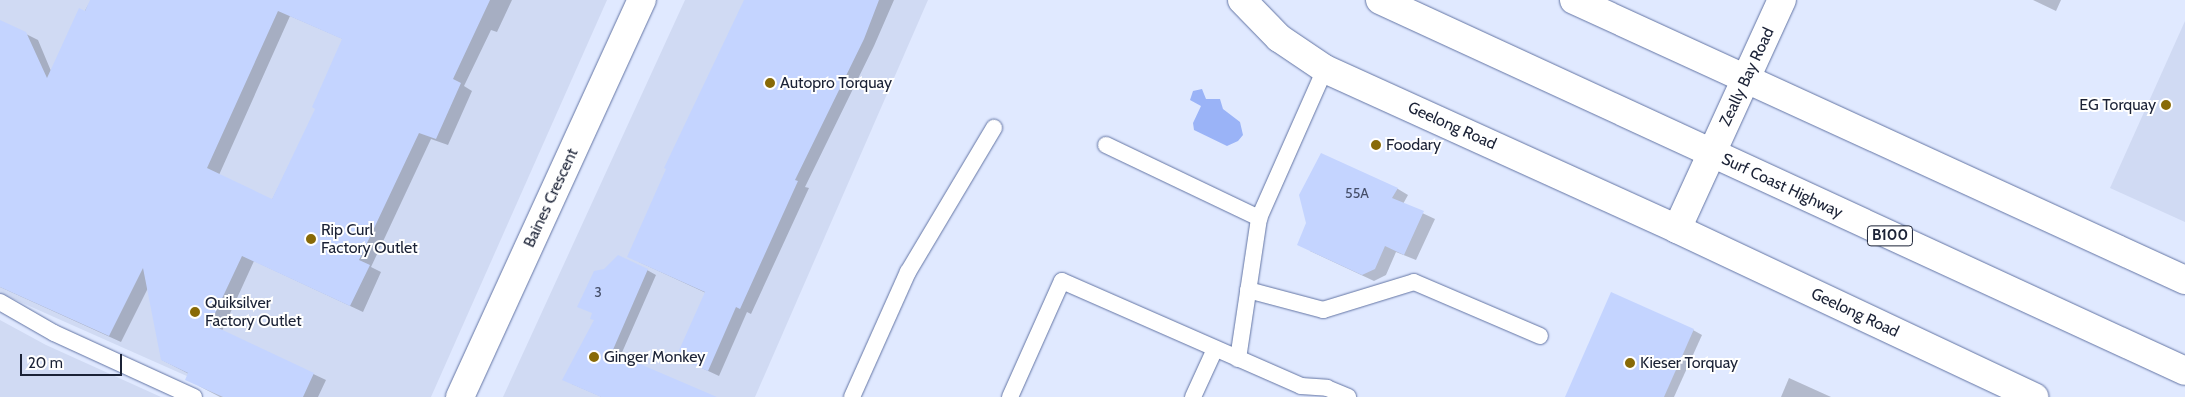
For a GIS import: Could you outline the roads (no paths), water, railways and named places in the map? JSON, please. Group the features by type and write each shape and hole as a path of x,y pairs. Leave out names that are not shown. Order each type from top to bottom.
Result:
{"street":[{"name":"Baines Crescent","path":"460,397 642,0"},
{"name":"Geelong Road","path":"1242,0 1279,38 1325,69 1677,229 2034,397"},
{"name":"Surf Coast Highway","path":"1380,0 2185,371"},
{"path":"1574,0 2185,280"},
{"name":"Zeally Bay Road","path":"1711,154 1782,0"},
{"path":"1677,229 1711,154"}],"lane":[{"path":"1238,359 1260,218 1325,69"},
{"path":"852,397 908,272 994,128"},
{"path":"1106,145 1260,218"},
{"path":"1010,397 1062,281 1238,359 1299,392 1327,388 1348,397"},
{"path":"1248,290 1322,310 1414,282 1540,336"},
{"path":"0,302 54,334 194,397"},
{"path":"1193,397 1215,349"}],"water":[{"path":"1202,89 1206,99 1220,99 1223,109 1240,122 1243,135 1238,141 1227,146 1194,130 1193,123 1201,106 1190,100 1193,91"}],"place":[{"name":"Autopro Torquay","path":"770,83"},
{"name":"EG Torquay","path":"2166,105"},
{"name":"Foodary","path":"1376,145"},
{"name":"Rip Curl Factory Outlet","path":"311,239"},
{"name":"Quiksilver Factory Outlet","path":"195,312"},
{"name":"Ginger Monkey","path":"594,357"},
{"name":"Kieser Torquay","path":"1630,363"}]}
